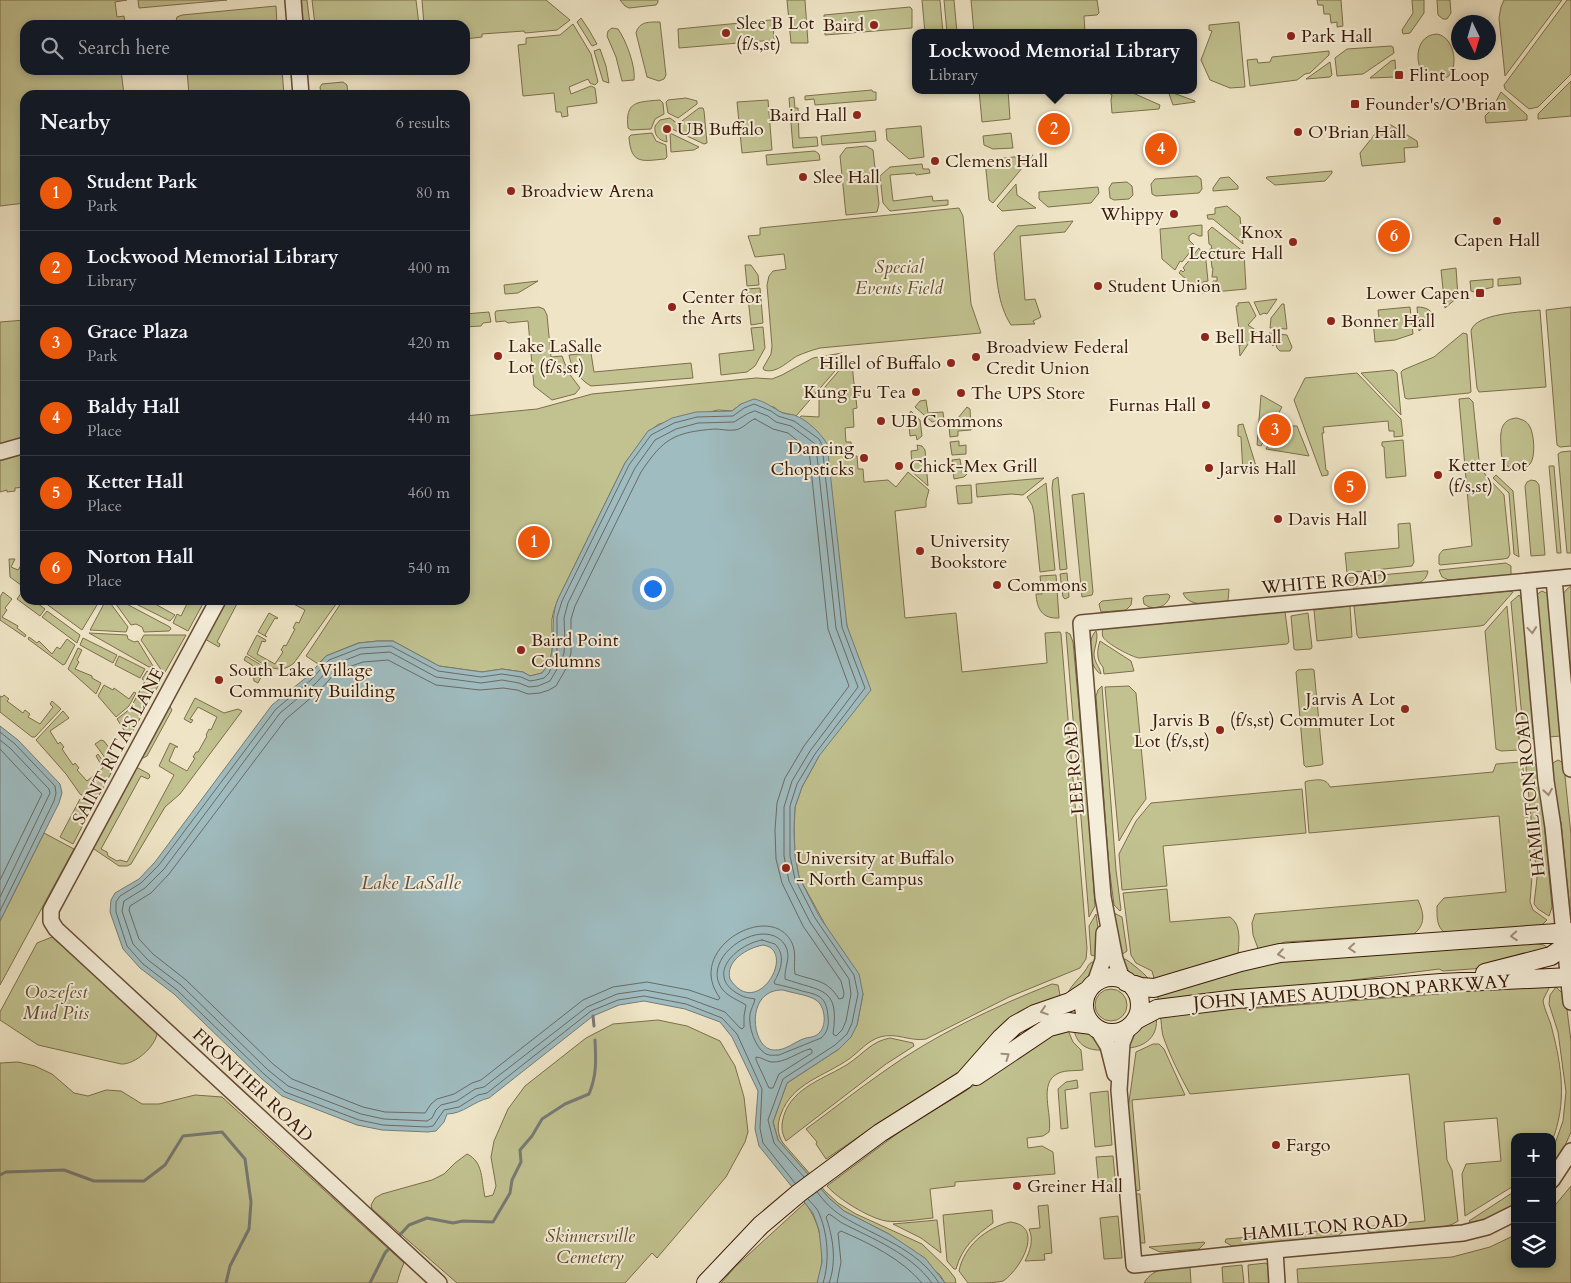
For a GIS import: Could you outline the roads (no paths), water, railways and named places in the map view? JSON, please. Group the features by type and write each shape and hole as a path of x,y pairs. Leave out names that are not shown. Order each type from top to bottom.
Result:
{"main road":[{"name":"JOHN JAMES AUDUBON PARKWAY","path":"1124,981 1141,987 1164,986 1241,962 1280,953 1567,938"},
{"path":"1441,983 1551,956 1567,938"},
{"name":"JOHN JAMES AUDUBON PARKWAY","path":"1132,1024 1157,1009 1180,1005 1441,983 1570,975"},
{"path":"706,1283 740,1246 779,1210 834,1165 880,1133 964,1080 1015,1025 1034,1014 1070,1002 1108,978 1124,981 1134,988 1138,996 1139,1011 1132,1024 1114,1033 1068,1022 1049,1027 971,1079 964,1080"},
{"path":"1091,987 1084,999 1084,1008 1086,1018 1095,1028"}],"street":[{"path":"293,0 295,20"},
{"path":"300,75 301,90"},
{"path":"0,452 20,446"},
{"name":"WHITE ROAD","path":"1081,623 1571,578"},
{"path":"1554,579 1571,769"},
{"name":"HAMILTON ROAD","path":"1528,582 1546,781 1567,938 1571,1002"},
{"name":"SAINT RITA'S LANE","path":"51,910 215,605"},
{"name":"LEE ROAD","path":"1081,623 1105,909 1115,959 1124,981"},
{"name":"LEE ROAD","path":"1091,987 1103,960 1105,909"},
{"name":"FRONTIER ROAD","path":"51,910 51,921 56,930 439,1283"},
{"path":"1119,1090 1122,1043 1132,1024"},
{"path":"1095,1028 1108,1046 1119,1090"},
{"name":"HAMILTON ROAD","path":"1119,1090 1134,1265 1469,1232 1487,1228 1511,1215"},
{"path":"1553,1178 1571,1151"},
{"path":"1275,1250 1277,1283"}],"water":[{"name":"Lake LaSalle","path":"754,399 764,402 782,413 799,417 813,427 827,444 847,626 871,690 819,756 802,787 795,807 794,830 795,856 799,877 819,916 859,974 863,994 857,1025 851,1037 839,1049 787,1083 773,1122 778,1140 829,1198 844,1211 889,1234 925,1258 945,1283 817,1283 822,1262 819,1230 813,1213 759,1146 755,1129 758,1091 732,1037 720,1022 685,1009 644,1001 619,1005 593,1016 489,1098 458,1112 447,1114 444,1122 436,1131 382,1130 357,1125 282,1096 174,994 140,968 123,949 110,912 111,900 115,893 139,879 155,862 272,705 308,676 326,656 359,643 393,641 439,666 482,672 502,669 523,672 530,676 542,673 548,665 553,647 554,618 558,599 625,463 648,431 672,418 696,412 732,411 741,404","holes":["763,945 773,950 776,958 775,969 770,980 762,988 751,993 741,990 730,979 729,972 731,967 734,961 744,952","783,990 805,995 816,1000 823,1011 824,1024 820,1032 815,1036 802,1039 783,1049 774,1050 766,1047 760,1040 756,1031 755,1020 757,1009 762,999 770,992"]},
{"path":"0,726 18,740 60,784 62,793 59,803 0,921"}],"waterway":[{"path":"593,1016 594,1026"},
{"path":"397,1238 409,1225 427,1218 453,1223 463,1221 493,1222 510,1193 512,1180 521,1162 520,1150 532,1136 542,1119 565,1104 589,1094 595,1074 595,1040"},
{"path":"0,1175 6,1172 64,1170 94,1181 144,1181 165,1165 183,1136 222,1132 245,1159 251,1202 249,1229 230,1266 226,1283"},
{"path":"370,1283 385,1253 392,1245"}],"place":[{"name":"Baird","path":"874,25"},
{"name":"Slee B Lot (f/s,st)","path":"726,33"},
{"name":"Park Hall","path":"1291,36"},
{"name":"Flint Loop","path":"1399,75"},
{"name":"Founder's/O'Brian","path":"1355,104"},
{"name":"Baird Hall","path":"857,115"},
{"name":"UB Buffalo","path":"667,129"},
{"name":"Lockwood Memorial Library","path":"1054,129"},
{"name":"O'Brian Hall","path":"1298,132"},
{"name":"Baldy Hall","path":"1161,149"},
{"name":"Clemens Hall","path":"935,161"},
{"name":"Slee Hall","path":"803,177"},
{"name":"Broadview Arena","path":"511,191"},
{"name":"Whippy","path":"1174,214"},
{"name":"Capen Hall","path":"1497,221"},
{"name":"Norton Hall","path":"1394,236"},
{"name":"Knox Lecture Hall","path":"1293,242"},
{"name":"Student Union","path":"1098,286"},
{"name":"Lower Capen","path":"1480,293"},
{"name":"Center for the Arts","path":"672,307"},
{"name":"Bonner Hall","path":"1331,321"},
{"name":"Bell Hall","path":"1205,337"},
{"name":"Lake LaSalle Lot (f/s,st)","path":"498,356"},
{"name":"Broadview Federal Credit Union","path":"976,357"},
{"name":"Hillel of Buffalo","path":"951,363"},
{"name":"Kung Fu Tea","path":"916,392"},
{"name":"The UPS Store","path":"961,393"},
{"name":"Furnas Hall","path":"1206,405"},
{"name":"UB Commons","path":"881,421"},
{"name":"Grace Plaza","path":"1275,430"},
{"name":"Dancing Chopsticks","path":"864,458"},
{"name":"Chick-Mex Grill","path":"899,466"},
{"name":"Jarvis Hall","path":"1209,468"},
{"name":"Ketter Lot (f/s,st)","path":"1438,475"},
{"name":"Ketter Hall","path":"1350,487"},
{"name":"Davis Hall","path":"1278,519"},
{"name":"Student Park","path":"534,542"},
{"name":"University Bookstore","path":"920,551"},
{"name":"Commons","path":"997,585"},
{"name":"Baird Point Columns","path":"521,650"},
{"name":"South Lake Village Community Building","path":"219,680"},
{"name":"Jarvis A Lot (f/s,st) Commuter Lot","path":"1405,709"},
{"name":"Jarvis B Lot (f/s,st)","path":"1220,730"},
{"name":"University at Buffalo - North Campus","path":"786,868"},
{"name":"Fargo","path":"1276,1145"},
{"name":"Greiner Hall","path":"1017,1186"}],"park label":[{"name":"Special Events Field","path":"899,277"},
{"name":"Oozefest Mud Pits","path":"56,1002"},
{"name":"Skinnersville Cemetery","path":"590,1246"}]}
